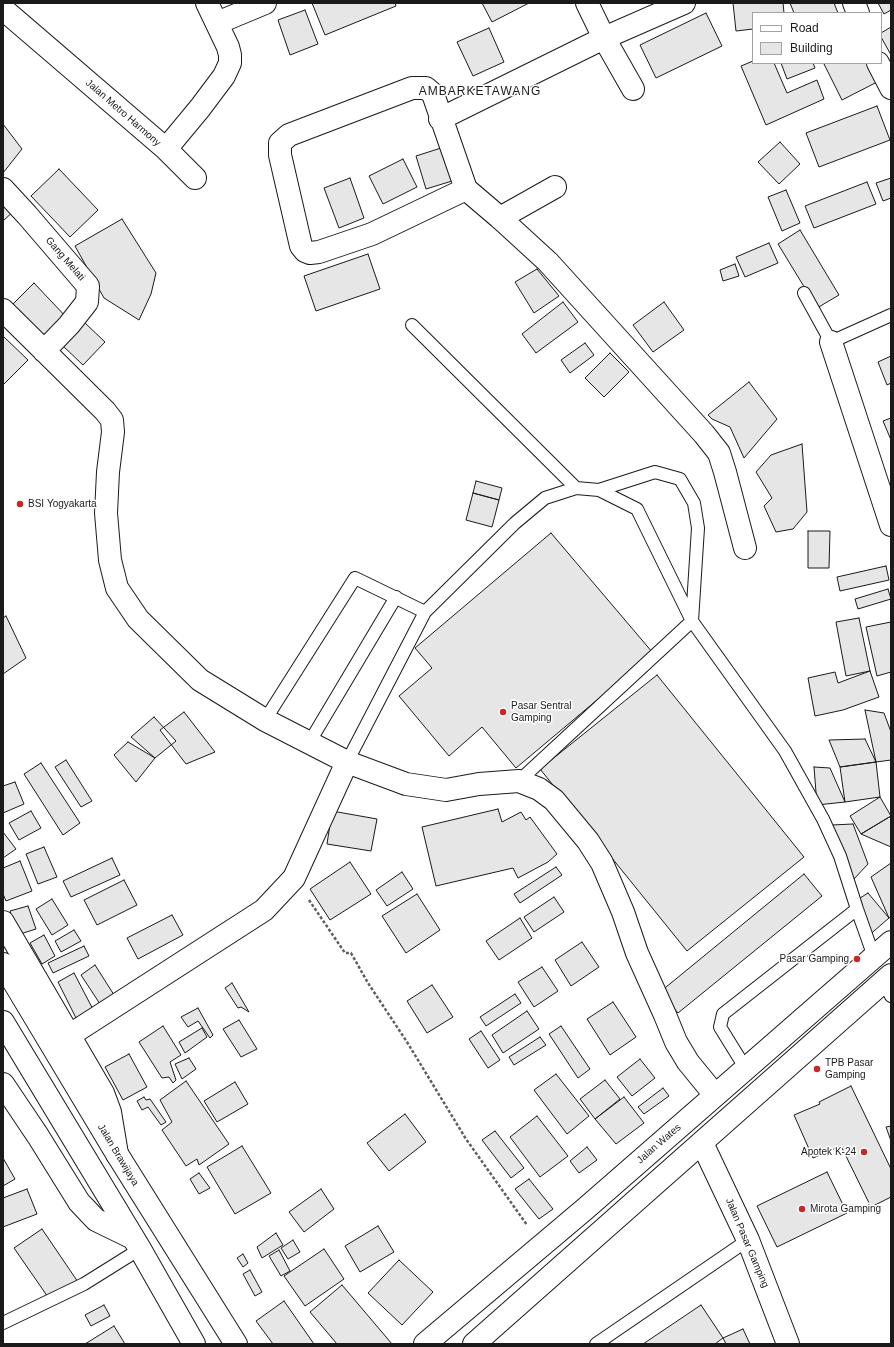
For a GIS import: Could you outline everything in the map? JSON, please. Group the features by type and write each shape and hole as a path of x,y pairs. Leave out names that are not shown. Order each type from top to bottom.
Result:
{"main road":[{"name":"Jalan Metro Harmony","path":"3,10 166,149 224,76 230,63 228,47 207,3"},
{"path":"217,23 265,3"},
{"path":"587,3 604,38 633,89"},
{"path":"440,119 604,38 684,3"},
{"path":"879,64 891,88"},
{"path":"466,189 372,234 310,254 301,246 280,155 280,143 289,135 412,88 426,88 433,94 440,119 466,189 548,262 704,434 719,453 745,548"},
{"path":"166,149 195,178"},
{"path":"500,218 555,187"},
{"name":"Gang Melati","path":"3,189 88,286 87,302 69,325 44,351"},
{"path":"3,310 105,411 112,420 113,432 108,472 106,514 110,560 117,588 138,619 200,680 264,720 347,762 406,784 446,790 480,784 518,781 540,789 554,800 588,841 602,863 623,912 637,953 676,1042 688,1062 715,1095"},
{"path":"831,342 891,525"},
{"path":"70,1035 264,910 294,878 347,762"},
{"path":"3,922 104,1093 110,1112 117,1154"},
{"name":"Jalan Wates","path":"425,1344 585,1209 891,942"},
{"name":"Jalan Brawijaya","path":"3,964 8,985 117,1154 236,1344"},
{"path":"475,1344 702,1143 889,985"},
{"path":"3,1022 137,1244 194,1344"},
{"path":"3,1084 38,1136 79,1202 96,1220 137,1244"},
{"name":"Jalan Pasar Gamping","path":"702,1143 748,1240 788,1344"}],"lane":[{"path":"804,293 831,342 891,315"},
{"path":"412,325 576,488"},
{"path":"518,781 692,621 698,528 694,503 680,479 655,472 599,490"},
{"path":"347,762 425,612 515,523 545,498 576,488 599,490 637,509 692,621 785,751 823,818 840,856 874,957"},
{"path":"264,720 355,578 425,612"},
{"path":"309,743 396,597"},
{"path":"746,1069 720,1027 723,1014 857,909"},
{"path":"596,1344 748,1240"},
{"path":"3,1323 84,1284 137,1244"}],"path":[{"path":"294,878 345,953 351,953 368,983 411,1048 466,1140 527,1225"}],"building":[{"path":"312,3 395,3 396,6 325,35"},
{"path":"482,3 529,3 492,22"},
{"path":"733,3 783,3 784,12 752,12 752,29 736,31"},
{"path":"790,3 834,3 838,12 794,12"},
{"path":"878,3 891,3 891,10 884,14"},
{"path":"305,10 318,44 290,55 278,20"},
{"path":"706,13 722,46 656,78 640,45"},
{"path":"891,27 891,55 882,39 882,32"},
{"path":"489,28 504,62 473,76 457,42"},
{"path":"752,61 752,64 774,64 787,93 817,80 824,99 766,125 741,66"},
{"path":"781,64 813,64 815,68 787,79"},
{"path":"824,64 870,64 879,81 842,100"},
{"path":"877,106 890,140 819,167 806,133"},
{"path":"3,124 22,149 3,173"},
{"path":"780,142 800,164 779,184 758,162"},
{"path":"441,148 452,181 426,189 416,156"},
{"path":"403,159 417,187 383,204 369,176"},
{"path":"59,169 98,210 70,237 31,196"},
{"path":"350,178 364,218 339,228 324,188"},
{"path":"891,178 891,198 883,201 876,183"},
{"path":"867,182 876,204 814,228 805,206"},
{"path":"786,190 800,223 782,231 768,197"},
{"path":"3,197 15,210 3,221"},
{"path":"122,219 156,273 151,294 139,320 104,298 75,246"},
{"path":"800,230 839,295 817,308 778,244"},
{"path":"769,243 778,263 745,277 736,257"},
{"path":"368,254 380,289 316,311 304,276"},
{"path":"735,264 739,276 723,281 720,270"},
{"path":"537,269 559,296 534,313 515,282"},
{"path":"34,283 68,319 44,343 9,308"},
{"path":"563,302 578,322 536,353 522,334"},
{"path":"664,302 684,330 653,352 633,325"},
{"path":"84,322 105,342 83,365 62,345"},
{"path":"3,336 28,360 3,385"},
{"path":"585,343 594,355 570,373 561,360"},
{"path":"610,353 629,372 604,397 585,378"},
{"path":"891,356 891,383 887,385 878,362"},
{"path":"749,382 777,419 744,458 730,427 712,419 708,415"},
{"path":"891,418 891,440 883,421"},
{"path":"802,444 807,512 793,529 776,532 764,506 772,498 756,472 771,455"},
{"path":"476,481 502,488 499,500 473,493"},
{"path":"473,493 499,500 492,527 466,520"},
{"path":"808,531 830,531 829,568 808,568"},
{"path":"551,533 653,653 516,768 482,727 449,756 399,696 432,668 415,648"},
{"path":"886,566 889,580 840,591 837,577"},
{"path":"888,589 891,599 858,609 855,599"},
{"path":"6,616 26,658 3,674 3,618"},
{"path":"859,618 870,671 846,676 836,622"},
{"path":"891,622 891,672 877,676 866,627"},
{"path":"870,671 879,697 843,710 815,716 808,678 835,672 838,683"},
{"path":"657,675 804,857 687,951 540,769"},
{"path":"865,710 884,713 891,732 891,760 876,762"},
{"path":"184,712 215,752 186,764 160,730"},
{"path":"154,717 176,741 155,758 131,737"},
{"path":"865,739 876,762 840,767 829,740"},
{"path":"128,742 155,758 136,782 114,755"},
{"path":"66,760 92,801 81,807 55,767"},
{"path":"876,762 880,797 845,802 840,767"},
{"path":"41,763 80,823 63,835 24,774"},
{"path":"814,767 830,768 845,802 817,805"},
{"path":"15,782 24,804 3,813 3,786"},
{"path":"880,797 891,816 861,834 850,816"},
{"path":"498,809 502,822 521,812 526,820 530,817 557,854 548,862 518,878 513,868 436,886 422,827"},
{"path":"31,811 41,828 19,840 9,823"},
{"path":"332,811 377,819 371,851 327,844"},
{"path":"891,816 891,847 861,834"},
{"path":"853,824 868,864 853,880 832,825"},
{"path":"3,832 16,849 3,858"},
{"path":"44,847 57,877 38,884 26,854"},
{"path":"112,858 120,875 71,897 63,881"},
{"path":"20,861 32,891 6,901 3,894 3,868"},
{"path":"350,862 371,894 330,920 310,889"},
{"path":"891,863 891,917 889,918 871,877"},
{"path":"556,867 562,875 520,903 514,894"},
{"path":"402,872 413,889 387,906 376,890"},
{"path":"804,874 822,896 678,1013 660,992"},
{"path":"124,880 137,905 97,925 84,900"},
{"path":"868,893 889,918 867,937 857,900"},
{"path":"417,894 440,930 406,953 382,916"},
{"path":"554,897 564,912 534,932 524,917"},
{"path":"52,899 68,925 52,935 36,909"},
{"path":"28,906 36,929 17,935 10,911"},
{"path":"172,915 183,935 138,959 127,938"},
{"path":"520,918 532,938 499,960 486,941"},
{"path":"74,930 81,941 61,952 55,941"},
{"path":"44,935 55,956 42,964 30,943"},
{"path":"582,942 599,967 571,986 555,960"},
{"path":"84,946 89,956 53,973 48,963"},
{"path":"95,965 116,998 102,1007 81,975"},
{"path":"542,967 558,991 534,1007 518,982"},
{"path":"74,973 97,1017 80,1026 58,982"},
{"path":"232,983 249,1012 241,1007 238,1008 225,988"},
{"path":"432,985 453,1017 427,1033 407,1001"},
{"path":"515,994 521,1003 486,1026 480,1017"},
{"path":"613,1002 636,1037 610,1055 587,1019"},
{"path":"198,1008 213,1035 210,1038 198,1021 188,1027 181,1017"},
{"path":"527,1011 539,1029 503,1053 492,1035"},
{"path":"239,1020 257,1049 241,1057 223,1029"},
{"path":"163,1026 181,1055 170,1062 176,1080 173,1083 169,1077 162,1078 139,1042"},
{"path":"561,1026 590,1069 578,1078 549,1034"},
{"path":"202,1028 207,1037 185,1053 179,1042"},
{"path":"481,1031 500,1060 488,1068 469,1039"},
{"path":"540,1037 546,1045 514,1065 509,1057"},
{"path":"129,1054 147,1087 123,1100 105,1067"},
{"path":"189,1058 196,1069 182,1079 175,1064"},
{"path":"640,1059 655,1078 632,1096 617,1077"},
{"path":"556,1074 589,1116 567,1134 534,1090"},
{"path":"605,1080 620,1099 595,1119 580,1099"},
{"path":"186,1081 229,1144 199,1165 197,1159 186,1166 162,1130 172,1122 160,1100"},
{"path":"235,1082 248,1104 217,1122 204,1101"},
{"name":"Apotek K-24","path":"851,1086 891,1169 891,1197 871,1207 841,1146 813,1158 794,1115 820,1104 819,1102"},
{"path":"663,1088 669,1096 644,1114 638,1107"},
{"path":"144,1097 146,1100 150,1099 166,1122 161,1125 148,1107 142,1110 137,1101"},
{"path":"624,1097 644,1123 616,1144 595,1119"},
{"path":"405,1114 426,1142 389,1171 367,1143"},
{"path":"537,1116 568,1156 540,1177 510,1137"},
{"path":"891,1126 891,1141 886,1127"},
{"path":"495,1131 524,1168 511,1178 482,1140"},
{"path":"242,1146 271,1193 235,1214 207,1167"},
{"path":"587,1147 597,1160 579,1173 570,1161"},
{"path":"3,1158 15,1179 3,1186"},
{"name":"Mirota Gamping","path":"827,1172 847,1213 777,1247 757,1206"},
{"path":"199,1173 210,1188 199,1194 190,1179"},
{"path":"529,1179 553,1209 539,1219 515,1189"},
{"path":"27,1189 37,1214 3,1227 3,1198"},
{"path":"321,1189 334,1209 304,1232 289,1212"},
{"path":"378,1226 394,1252 360,1272 345,1246"},
{"path":"42,1229 78,1282 50,1300 14,1248"},
{"path":"276,1233 283,1245 262,1258 257,1247"},
{"path":"293,1240 300,1252 288,1259 281,1248"},
{"path":"324,1249 344,1279 305,1306 284,1276"},
{"path":"279,1250 290,1271 281,1276 269,1256"},
{"path":"243,1254 248,1263 243,1267 237,1258"},
{"path":"399,1260 433,1292 402,1325 368,1293"},
{"path":"250,1270 262,1292 255,1296 243,1274"},
{"path":"342,1285 392,1344 337,1344 310,1312"},
{"path":"284,1301 314,1344 273,1344 256,1321"},
{"path":"104,1305 110,1316 91,1326 85,1315"},
{"path":"701,1305 723,1338 715,1344 643,1344"},
{"path":"114,1326 125,1344 85,1344"},
{"path":"743,1329 750,1344 726,1344 723,1338"}],"place":[{"name":"BSI Yogyakarta","path":"20,504"},
{"name":"Pasar Sentral Gamping","path":"503,712"},
{"name":"Pasar Gamping","path":"857,959"},
{"name":"TPB Pasar Gamping","path":"817,1069"},
{"name":"Apotek K-24","path":"864,1152"},
{"name":"Mirota Gamping","path":"802,1209"}],"district":[{"name":"AMBARKETAWANG","path":"480,92"}]}
